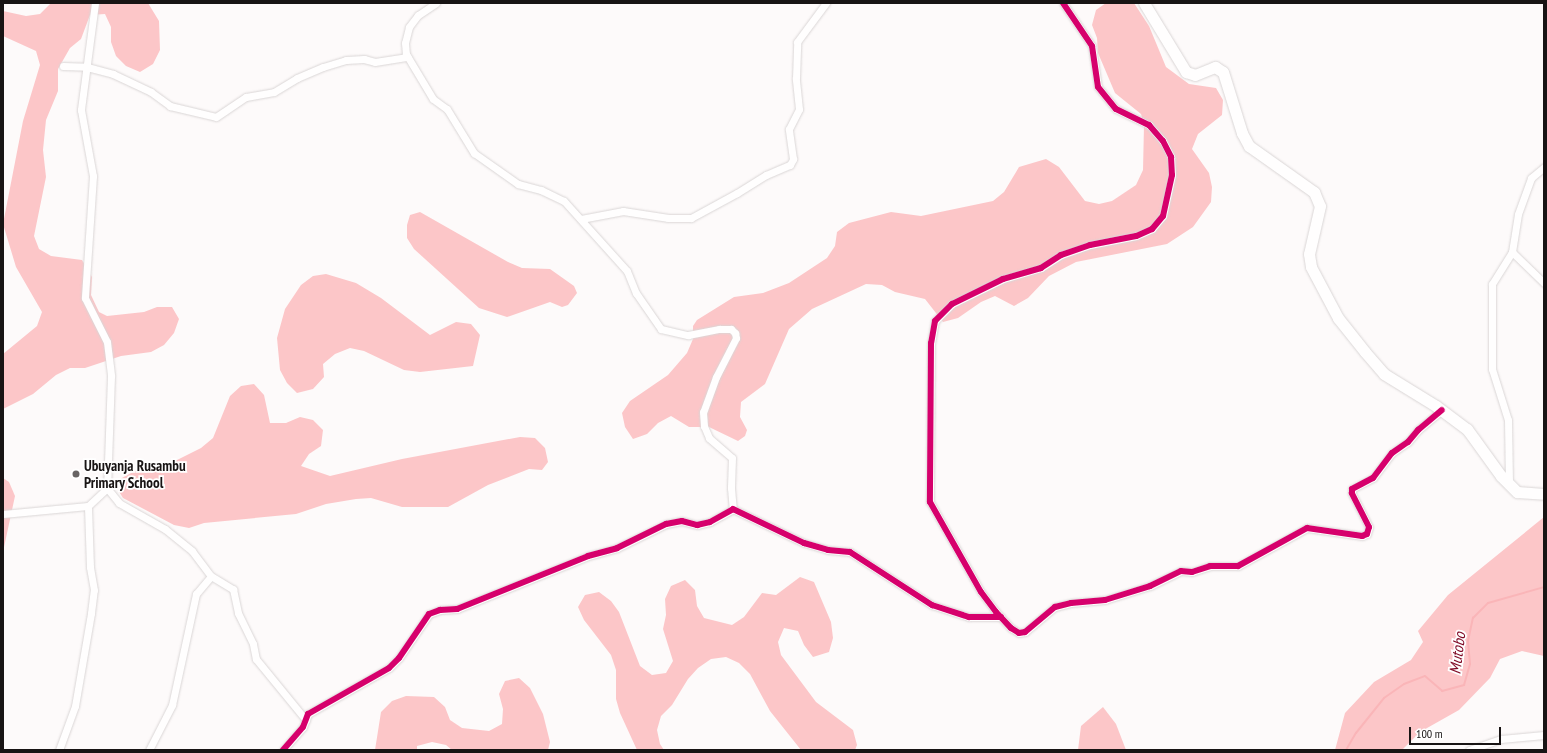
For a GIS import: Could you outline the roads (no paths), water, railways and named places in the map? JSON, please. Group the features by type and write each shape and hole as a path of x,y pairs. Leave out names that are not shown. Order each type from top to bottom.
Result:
{"main road":[{"path":"1144,3 1186,72 1195,75 1215,67 1223,72 1242,133 1249,146 1263,158 1308,186 1317,198 1320,216 1309,254 1317,280 1338,318 1384,374 1442,410 1467,429 1509,485 1517,492 1544,494"}],"street":[{"path":"95,3 81,110 93,176 86,298 106,342 111,376 107,488 119,503 160,526 192,551 211,576 225,582 232,588 238,613 252,644 256,660 306,720"},
{"path":"436,3 418,15 409,27 405,43 408,57 433,99 447,109 474,153 482,161 518,184 541,190 564,201 582,219 627,271 636,293 661,329 688,335 719,329 731,329 735,333 736,338 716,376 703,412 704,426 709,438 732,458 731,488 734,509"},
{"path":"582,219 623,211 668,218 691,218 766,175 790,165 793,159 789,129 798,109 796,78 797,42 826,3"},
{"path":"1063,3 1092,46 1098,87 1116,109 1149,125 1163,141 1171,157 1172,175 1163,216 1152,229 1136,236 1090,245 1061,255 1041,268 1003,278 952,304 935,321 931,342 930,502 981,592 1001,617 1015,630 1025,632 1055,607 1071,603 1105,600 1150,586 1181,571 1192,572 1210,566 1238,566 1306,528 1362,536 1367,534 1369,527 1352,493 1352,489 1373,478 1392,453 1408,442 1418,430 1442,410"},
{"path":"63,66 87,67 135,83 170,106 216,117 242,99 274,92 297,78 323,67 346,60 364,59 375,62 408,57"},
{"path":"1509,485 1508,420 1492,369 1494,307 1492,284 1512,252 1518,214 1527,186 1536,171 1544,167"},
{"path":"1512,252 1544,283"},
{"path":"3,514 88,506 107,488"},
{"path":"59,750 75,706 94,590 90,567 88,506"},
{"path":"734,509 804,543 828,550 850,552 932,604 953,613 969,617 1001,617"},
{"path":"283,750 303,727 306,720 314,710 389,668 399,658 430,614 440,610 457,609 588,556 617,548 666,524 682,521 697,525 710,522 734,509"},
{"path":"149,750 172,705 196,594 211,576"},
{"path":"1469,750 1502,739 1544,735"}],"waterway":[{"name":"Mutobo","path":"1346,750 1356,733 1384,698 1404,684 1425,676 1442,691 1464,685 1470,664 1468,641 1473,618 1488,603 1544,587"}],"place":[{"name":"Ubuyanja Rusambu Primary School","path":"76,474"}]}
